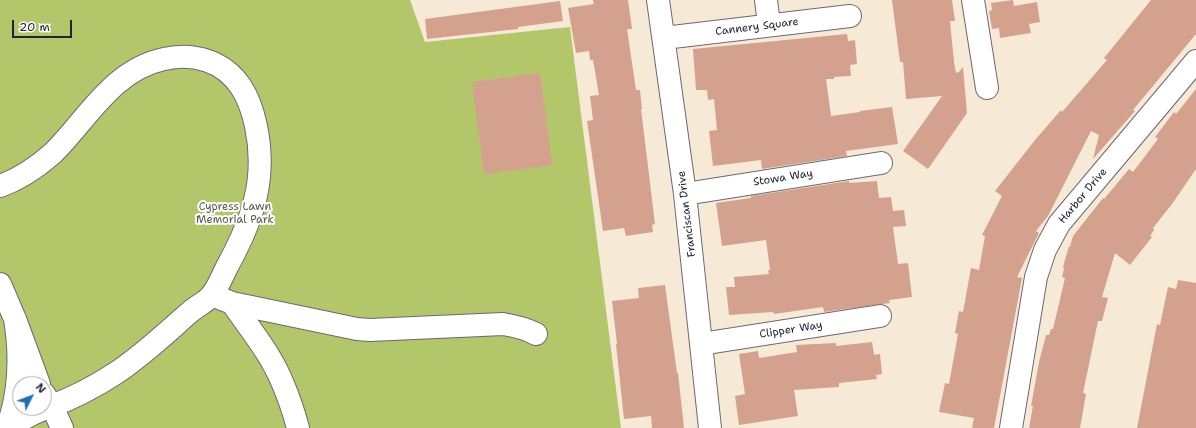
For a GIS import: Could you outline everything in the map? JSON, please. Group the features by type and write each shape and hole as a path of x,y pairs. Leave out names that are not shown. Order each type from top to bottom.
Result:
{"street":[{"name":"Franciscan Drive","path":"658,0 685,194 710,428"},
{"path":"766,0 769,25"},
{"path":"973,0 987,88"},
{"name":"Cannery Square","path":"664,38 850,16"},
{"path":"0,186 24,176 38,166 63,142 113,85 137,69 163,59 175,57 194,57 215,63 237,80 250,106 258,136 260,171 256,196 246,230 237,249 222,299"},
{"name":"Harbor Drive","path":"1011,428 1036,277 1045,250 1059,224 1196,61"},
{"name":"Stowa Way","path":"685,194 881,163"},
{"path":"0,284 36,376"},
{"path":"222,299 272,362 283,383 298,428"},
{"path":"52,399 98,384 133,362 191,311 222,299 357,329 370,330 503,324 526,329 536,334"},
{"name":"Clipper Way","path":"701,344 880,316"},
{"path":"7,428 14,407 18,370 19,352 15,319"},
{"path":"52,408 62,428"},
{"path":"12,428 28,416"}],"green space":[{"name":"Cypress Lawn Memorial Park","path":"0,0 410,0 425,42 570,27 621,428 0,428"}],"building":[{"path":"593,0 628,0 632,29 627,29 636,90 640,90 655,224 652,225 653,232 626,236 624,228 603,231 587,121 593,120 590,96 599,95 593,60 590,60 589,51 576,53 568,8 594,4"},
{"path":"892,0 952,0 955,21 950,21 954,62 956,73 963,67 967,113 928,169 903,151 942,96 906,99 903,62 900,62"},
{"path":"1013,0 1014,6 1037,2 1040,22 1029,24 1031,33 1000,38 999,28 992,29 989,11 992,10 991,3"},
{"path":"1151,0 1196,0 1196,34 1133,110 1135,111 1093,159 1099,135 1091,131 1048,216 1036,231 1039,233 1017,277 1022,278 994,428 972,428 974,418 939,412 945,383 949,384 958,334 955,333 959,311 963,312 971,268 979,270 985,236 982,235 1002,196 995,191 1035,140 1061,110 1062,112 1107,60 1104,58"},
{"path":"560,1 563,21 518,27 518,29 427,39 425,19"},
{"path":"847,34 848,41 855,40 857,64 850,65 851,76 826,79 831,116 892,107 898,144 846,151 847,156 762,169 761,160 713,166 709,131 717,130 714,99 708,100 707,90 696,90 693,49"},
{"path":"540,73 552,165 484,174 472,82"},
{"path":"1196,89 1196,169 1172,204 1153,228 1154,230 1150,236 1152,237 1130,265 1115,253 1102,297 1108,298 1102,321 1098,321 1083,393 1086,394 1080,428 1029,428 1033,406 1031,406 1039,362 1046,335 1049,335 1051,329 1053,329 1065,278 1062,277 1063,267 1073,236 1103,198 1104,199 1129,169 1133,172 1158,139 1155,137 1174,112 1176,114"},
{"path":"849,181 849,183 877,181 879,198 891,197 893,211 904,210 906,226 893,227 898,264 908,263 912,297 889,300 890,303 824,312 823,307 774,314 773,312 729,315 726,287 735,287 734,277 769,274 768,270 770,270 766,240 722,246 716,203"},
{"path":"1178,280 1196,283 1196,428 1137,428 1157,324 1160,325 1168,287 1176,289"},
{"path":"665,285 678,373 684,428 652,428 651,416 624,419 612,301 639,298 638,288"},
{"path":"872,342 874,355 880,354 882,374 876,375 877,379 839,383 839,387 794,390 798,416 739,425 735,396 745,394 739,354 758,351 759,358 797,352 796,345 836,343 836,346"}]}
